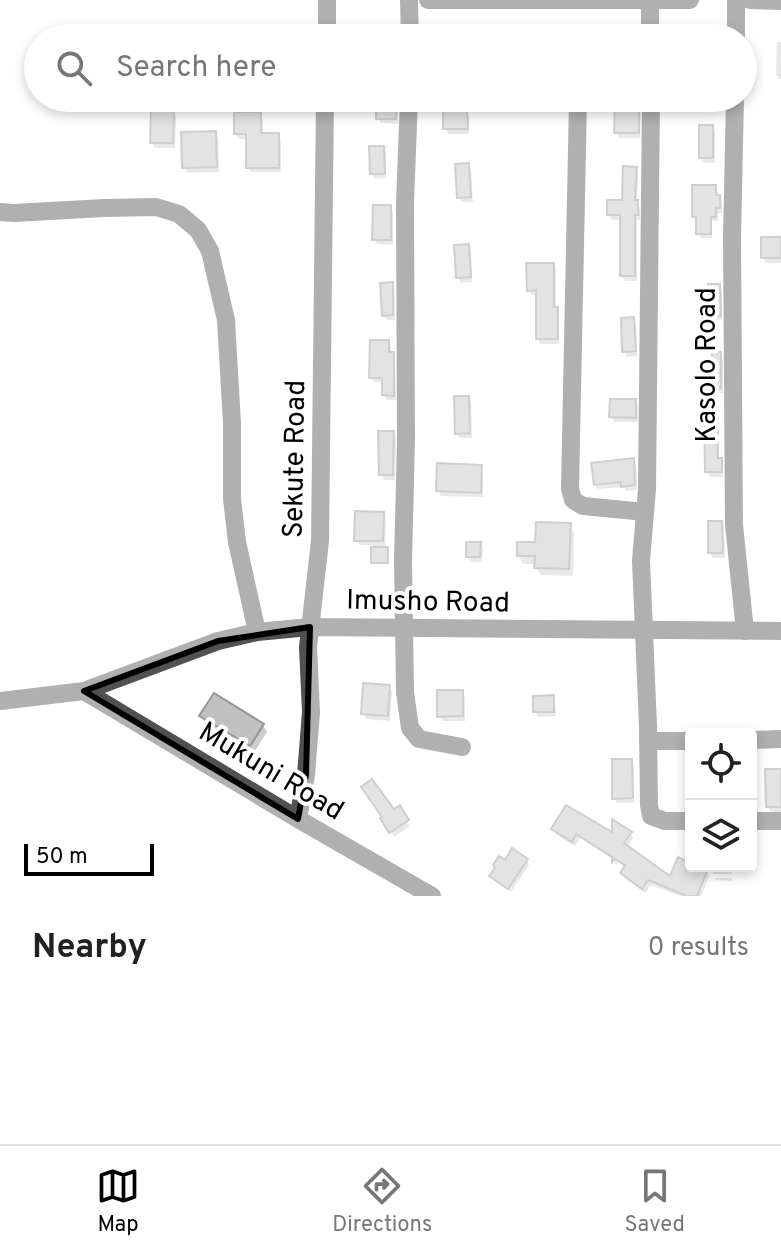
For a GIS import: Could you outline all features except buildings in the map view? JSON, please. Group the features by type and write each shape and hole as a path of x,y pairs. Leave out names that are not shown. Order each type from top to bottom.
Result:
{"street":[{"path":"327,0 327,24"},
{"path":"409,0 410,24"},
{"path":"428,0 690,0"},
{"path":"650,0 650,24"},
{"path":"736,0 736,24"},
{"path":"750,0 781,1"},
{"name":"Sekute Road","path":"298,819 306,775 311,712 308,647 320,541 325,112"},
{"path":"408,112 405,203 405,692 410,728 419,739 462,747"},
{"path":"578,112 570,488 573,500 583,506 645,512"},
{"path":"651,112 647,489 641,561 649,805 651,816 665,821 685,821"},
{"name":"Kasolo Road","path":"735,112 732,238 734,525 745,631"},
{"path":"0,212 156,207 179,214 198,230 210,251 226,320 232,423 232,499 237,542 257,632"},
{"name":"Imusho Road","path":"0,701 84,691 218,641 257,632 310,627 781,631"},
{"name":"Mukuni Road","path":"84,691 432,896"},
{"path":"757,740 781,739"},
{"path":"648,741 685,741"},
{"path":"757,821 781,821"}],"highlighted area":[{"path":"310,627 306,775 298,819 84,691 218,641"}]}
